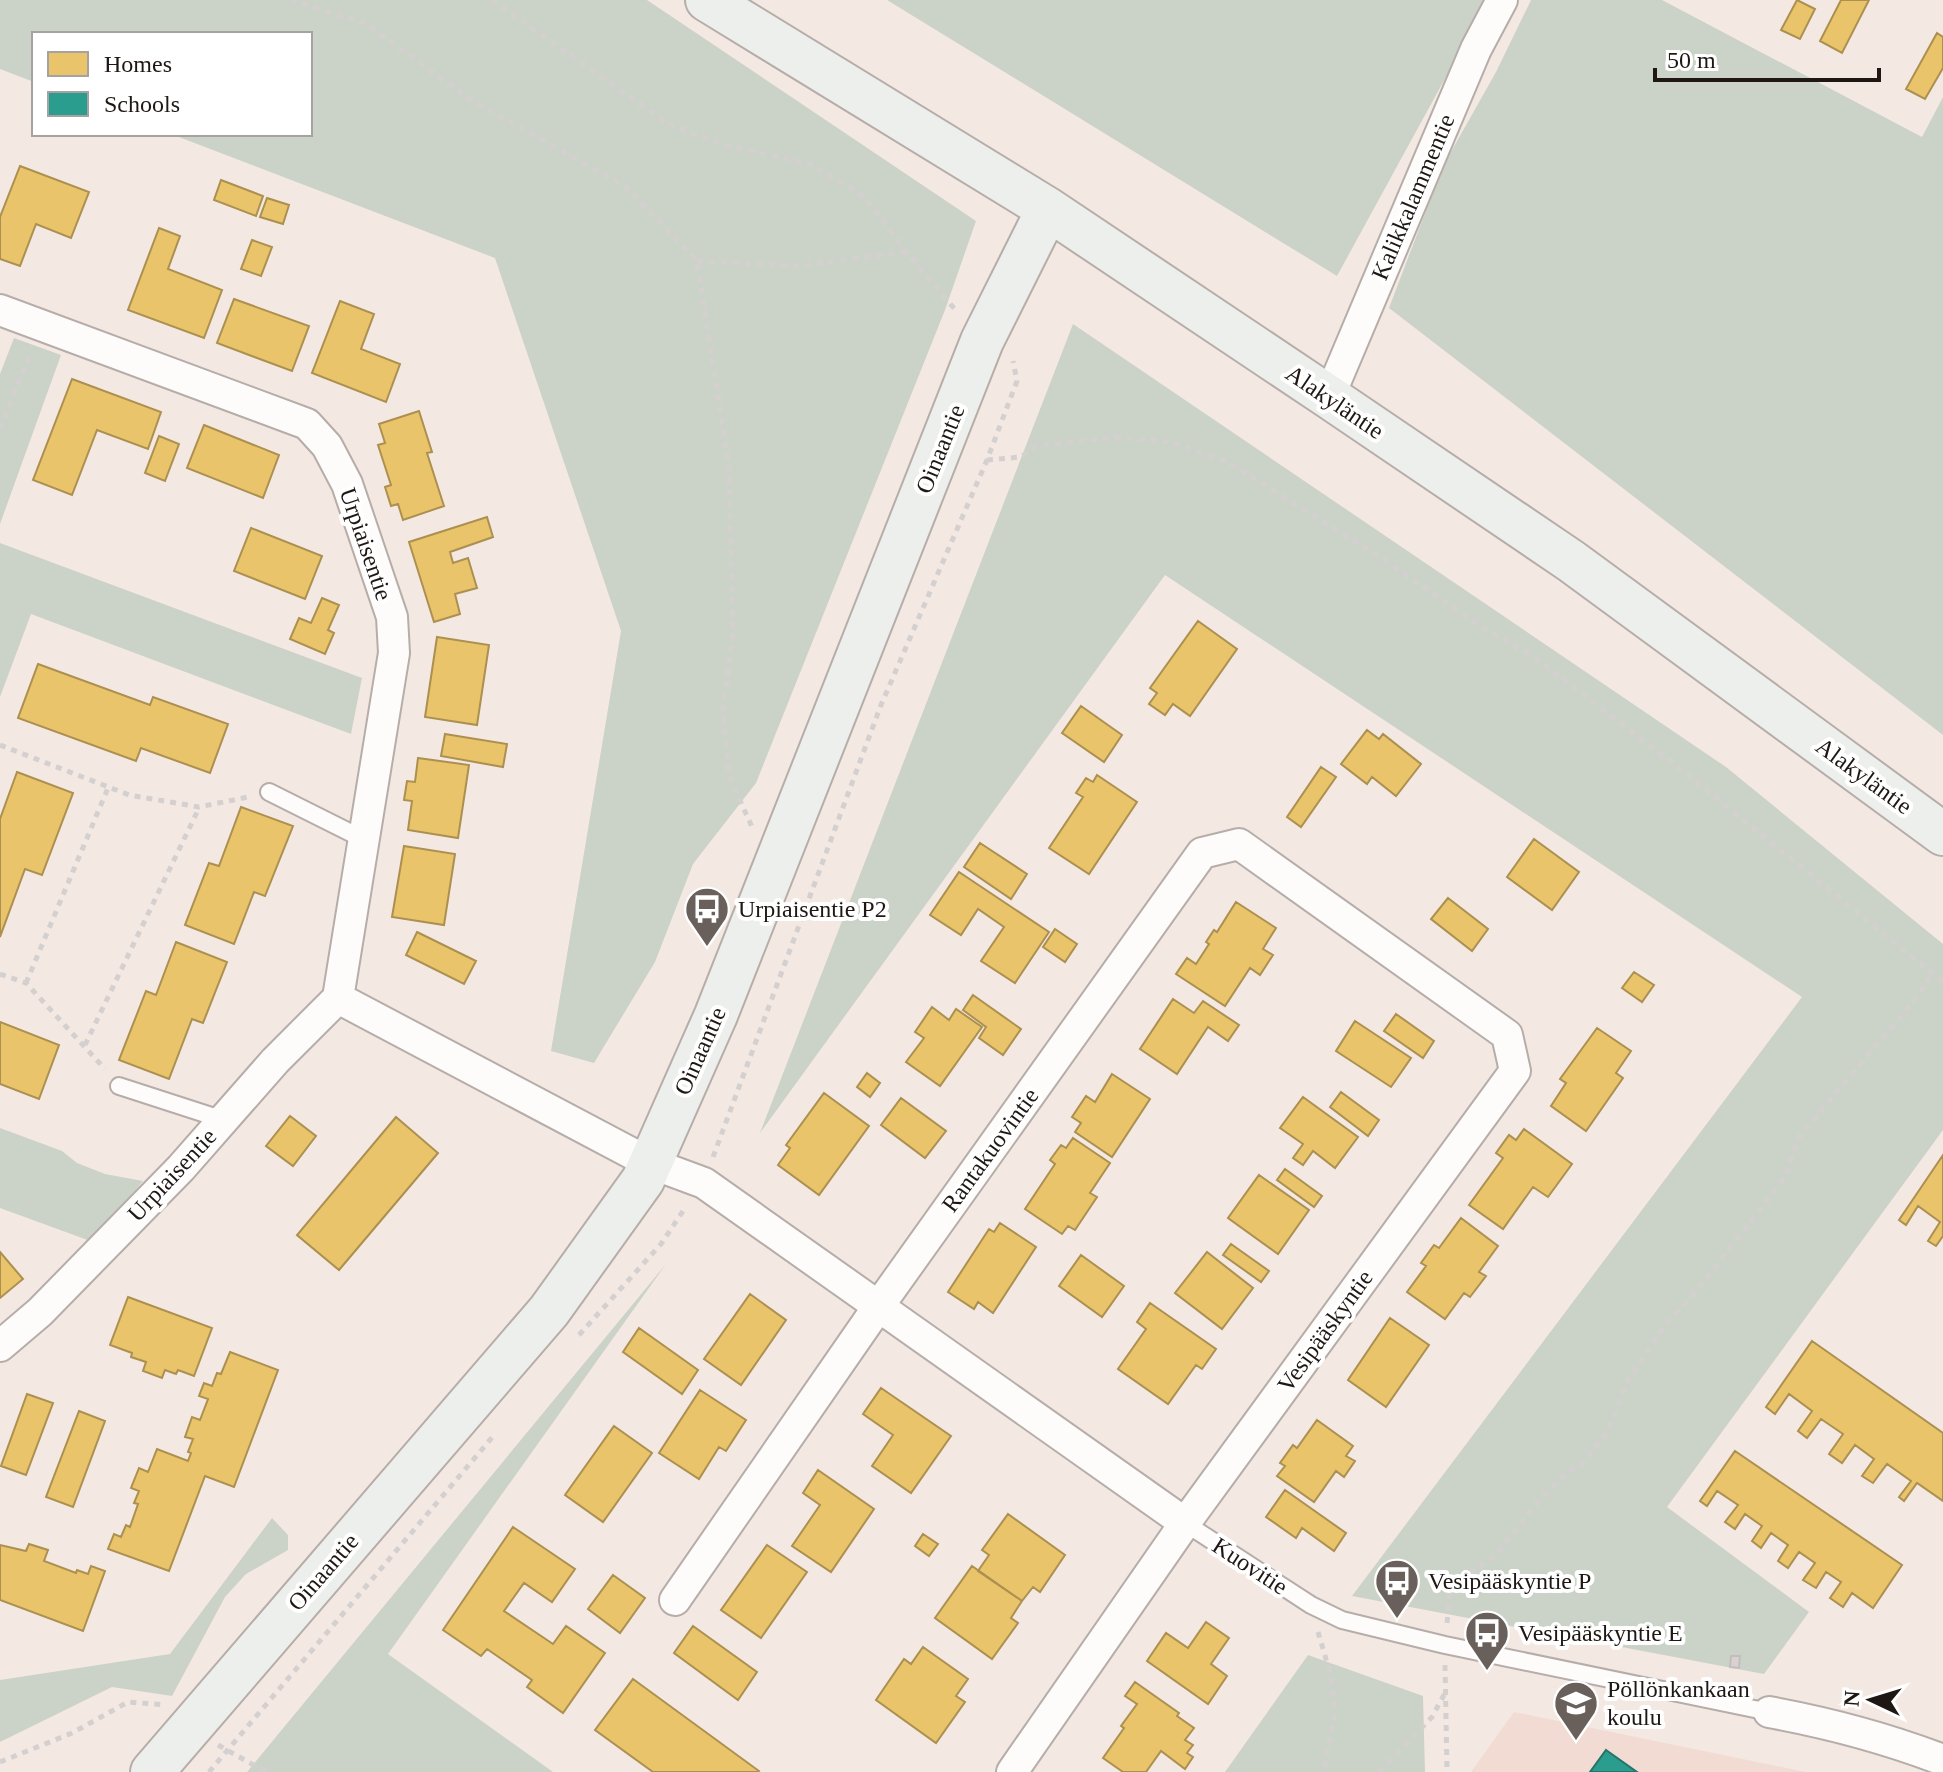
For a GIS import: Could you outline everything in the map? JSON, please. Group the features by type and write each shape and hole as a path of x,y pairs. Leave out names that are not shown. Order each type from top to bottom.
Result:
{"street":[{"name":"Alakyläntie","path":"707,0 1048,209 1329,397 1571,561 1943,834"},
{"name":"Kalikkalammentie","path":"1329,397 1476,49 1502,0"},
{"name":"Oinaantie","path":"152,1772 549,1311 643,1180 716,1015 982,341 1048,209"},
{"name":"Urpiaisentie","path":"0,310 307,424 327,446 347,484 392,617 394,653 338,998 275,1061 181,1168 40,1312 0,1346"},
{"name":"Rantakuovintie","path":"675,1600 878,1307 1202,853 1239,844 1359,928"},
{"name":"Vesipääskyntie","path":"1012,1772 1185,1523 1515,1071 1507,1035 1359,928"},
{"path":"338,998 650,1163"},
{"name":"Kuovitie","path":"650,1163 704,1183 1185,1523"},
{"name":"Kuovitie","path":"1769,1712 1828,1723 1903,1744 1943,1760"}],"lane":[{"path":"269,792 363,839"},
{"path":"119,1086 224,1120"},
{"name":"Kuovitie","path":"1185,1523 1311,1605 1342,1620 1445,1645 1769,1712"}],"path":[{"path":"291,0 367,24 469,99 625,186 697,261 729,467 733,633 723,709 729,776 742,810 775,867"},
{"path":"492,0 667,123 720,144 810,164 865,197 906,252 982,341"},
{"path":"697,261 796,266 906,252"},
{"path":"0,429 42,326"},
{"path":"987,460 1021,457 1036,446 1119,437 1170,442 1229,463 1380,557 1483,628 1534,657 1678,767 1943,982"},
{"path":"0,745 129,795 199,807 269,792"},
{"path":"26,983 108,788"},
{"path":"85,1045 199,807"},
{"path":"0,974 26,983 119,1086"},
{"path":"1447,1772 1445,1645 1451,1585 1495,1556 1563,1476 1583,1463 1608,1431 1628,1380 1666,1324 1694,1294 1786,1176 1798,1138 1933,974"},
{"path":"1311,1605 1335,1709 1326,1772"},
{"path":"1379,1772 1432,1717 1446,1692"},
{"path":"0,1762 72,1733 128,1702 163,1702 227,1752 266,1772"}],"shaded area":[{"path":"0,0 647,0 976,221 945,310 756,783 693,864 655,962 594,1063 551,1051 621,631 495,258 176,136 312,136 312,32 32,32 32,81 0,69"},
{"path":"887,0 1488,0 1337,276"},
{"path":"1531,0 1662,0 1922,137 1943,97 1943,735 1389,308 1443,166 1496,72"},
{"path":"1073,324 1726,767 1943,944 1943,1130 1667,1507 1809,1612 1764,1674 1352,1596 1802,997 1165,575 760,1133"},
{"path":"14,338 61,355 0,524 0,374"},
{"path":"0,543 362,678 351,734 31,614 0,697"},
{"path":"0,1128 62,1151 77,1163 105,1174 143,1181 93,1242 0,1208"},
{"path":"666,1264 388,1654 553,1772 247,1772"},
{"path":"272,1518 288,1535 288,1550 246,1574 225,1597 172,1696 112,1687 0,1742 0,1680 170,1654"},
{"path":"1308,1655 1423,1696 1425,1772 1225,1772"},
{"name":"Pöllönkankaan koulu","path":"1514,1712 1806,1772 1471,1772"}],"building: Homes":[{"path":"1797,0 1815,9 1800,39 1781,30"},
{"path":"1841,0 1869,0 1842,53 1820,41"},
{"path":"1937,33 1943,37 1943,68 1925,99 1906,89"},
{"path":"20,166 89,192 71,238 36,224 20,266 0,259 0,217"},
{"path":"221,180 263,196 256,216 214,200"},
{"path":"267,198 289,205 283,224 260,217"},
{"path":"159,228 180,236 168,269 222,290 204,338 128,310"},
{"path":"252,240 272,247 261,276 241,269"},
{"path":"234,299 309,326 292,371 217,343"},
{"path":"340,301 374,314 361,349 400,364 386,402 312,373"},
{"path":"72,379 161,412 148,449 97,430 72,495 33,480"},
{"path":"419,411 432,452 427,453 444,506 403,520 398,504 391,506 385,487 391,485 378,445 385,443 379,424"},
{"path":"204,425 279,455 263,498 187,468"},
{"path":"159,436 179,444 165,481 145,473"},
{"path":"487,517 493,537 450,552 453,563 468,558 477,588 455,594 460,614 434,622 409,542"},
{"path":"251,528 322,556 305,599 234,571"},
{"path":"322,598 339,605 328,630 334,633 325,654 290,639 299,618 311,623"},
{"path":"1198,621 1237,649 1190,716 1173,704 1165,715 1149,704 1157,693 1150,688"},
{"path":"437,637 489,645 477,725 425,717"},
{"path":"38,664 150,705 153,697 228,724 210,773 141,748 136,761 18,718"},
{"path":"1081,706 1122,735 1104,762 1062,733"},
{"path":"1367,730 1379,739 1383,734 1421,764 1396,796 1372,777 1367,784 1341,764"},
{"path":"445,734 507,744 503,767 441,756"},
{"path":"418,758 469,765 458,838 408,830 412,801 404,800 407,781 415,782"},
{"path":"1321,767 1336,777 1301,827 1287,817"},
{"path":"17,772 73,793 42,875 25,869 0,937 0,819"},
{"path":"1097,775 1137,802 1089,874 1049,848 1083,797 1076,793 1086,778 1093,782"},
{"path":"241,807 293,826 265,896 254,892 234,944 185,925 209,863 219,866"},
{"path":"1534,839 1579,872 1552,910 1507,877"},
{"path":"980,843 1027,874 1011,899 964,867"},
{"path":"404,846 455,854 444,925 392,917"},
{"path":"959,872 1049,932 1015,983 981,961 1004,927 978,909 961,935 930,915"},
{"path":"1448,898 1488,929 1472,951 1431,919"},
{"path":"1236,902 1276,928 1263,949 1273,955 1260,975 1250,968 1225,1006 1176,974 1187,958 1196,964 1209,944 1206,942 1214,930 1217,932"},
{"path":"1055,929 1077,944 1065,962 1043,947"},
{"path":"417,932 476,961 464,984 406,955"},
{"path":"176,942 227,962 203,1023 192,1019 169,1079 119,1060 146,991 156,995"},
{"path":"1634,972 1654,985 1642,1002 1622,988"},
{"path":"973,995 1021,1029 1003,1055 979,1038 986,1027 963,1010"},
{"path":"1173,999 1194,1013 1203,1001 1239,1025 1228,1041 1208,1027 1177,1074 1140,1049"},
{"path":"932,1007 949,1020 956,1009 982,1027 940,1086 906,1062 924,1038 915,1032"},
{"path":"1396,1014 1434,1041 1423,1058 1384,1031"},
{"path":"1355,1021 1411,1058 1391,1087 1336,1051"},
{"path":"0,1022 59,1045 39,1099 0,1084"},
{"path":"1597,1028 1631,1051 1616,1073 1623,1078 1586,1131 1551,1106 1566,1083 1560,1079"},
{"path":"867,1073 880,1083 870,1097 857,1087"},
{"path":"1112,1074 1150,1099 1112,1157 1075,1132 1081,1123 1072,1117 1086,1096 1095,1102"},
{"path":"1341,1092 1379,1120 1368,1136 1330,1107"},
{"path":"824,1093 869,1126 819,1195 778,1165 790,1148 786,1145"},
{"path":"1303,1097 1358,1137 1335,1168 1313,1151 1303,1165 1293,1158 1303,1144 1280,1128"},
{"path":"901,1098 946,1131 925,1158 881,1125"},
{"path":"290,1116 316,1136 293,1166 266,1146"},
{"path":"396,1117 438,1153 339,1270 297,1235"},
{"path":"1524,1129 1572,1164 1548,1197 1533,1187 1503,1229 1469,1205 1503,1158 1496,1153 1509,1135 1516,1140"},
{"path":"1073,1138 1110,1163 1090,1193 1097,1197 1075,1230 1068,1226 1062,1234 1025,1209 1055,1164 1050,1160 1061,1145 1066,1148"},
{"path":"1943,1155 1943,1236 1936,1246 1928,1241 1940,1222 1918,1206 1906,1225 1899,1220"},
{"path":"1285,1169 1322,1196 1314,1207 1277,1180"},
{"path":"1259,1175 1309,1210 1278,1254 1228,1218"},
{"path":"1461,1218 1498,1246 1479,1272 1486,1276 1470,1297 1464,1293 1445,1319 1407,1292 1426,1266 1421,1263 1434,1245 1439,1248"},
{"path":"1000,1223 1036,1247 993,1313 978,1302 974,1309 948,1292 989,1229 994,1232"},
{"path":"1231,1244 1269,1271 1261,1282 1223,1255"},
{"path":"0,1252 23,1279 0,1298"},
{"path":"1207,1252 1253,1288 1222,1329 1175,1293"},
{"path":"1081,1255 1124,1286 1102,1317 1059,1286"},
{"path":"750,1294 786,1320 741,1385 704,1359"},
{"path":"128,1297 212,1328 194,1376 178,1370 176,1374 165,1370 162,1378 143,1371 146,1362 110,1345"},
{"path":"1150,1303 1216,1349 1202,1369 1196,1365 1168,1404 1118,1369 1146,1329 1137,1322"},
{"path":"1390,1318 1429,1345 1386,1407 1348,1380"},
{"path":"639,1328 698,1370 682,1394 623,1352"},
{"path":"1812,1341 1943,1433 1943,1501 1917,1483 1904,1501 1899,1497 1911,1481 1887,1464 1873,1483 1862,1476 1874,1459 1855,1445 1842,1463 1829,1454 1843,1434 1821,1419 1807,1438 1798,1431 1812,1411 1789,1394 1775,1414 1766,1407"},
{"path":"230,1352 278,1370 234,1487 205,1476 169,1571 108,1549 114,1534 121,1537 126,1525 130,1527 139,1491 131,1488 139,1468 148,1472 157,1449 188,1461 193,1439 185,1437 192,1417 200,1420 208,1399 199,1396 204,1383 212,1386"},
{"path":"881,1388 951,1436 911,1493 872,1466 893,1435 863,1414"},
{"path":"700,1390 746,1420 726,1451 719,1447 699,1479 659,1453"},
{"path":"27,1394 53,1403 26,1475 1,1466"},
{"path":"79,1411 105,1421 73,1507 46,1497"},
{"path":"1317,1420 1353,1446 1346,1456 1355,1461 1344,1477 1336,1471 1314,1502 1277,1476 1285,1466 1280,1463 1293,1445 1297,1448"},
{"path":"614,1426 652,1453 603,1522 565,1495"},
{"path":"1735,1451 1902,1565 1873,1608 1852,1593 1843,1607 1830,1598 1841,1582 1826,1572 1816,1588 1803,1580 1815,1563 1799,1552 1788,1568 1778,1561 1788,1545 1771,1533 1761,1548 1752,1541 1762,1526 1745,1514 1735,1529 1725,1522 1738,1505 1717,1491 1707,1506 1700,1501"},
{"path":"818,1470 874,1509 831,1572 792,1546 820,1505 803,1493"},
{"path":"1285,1490 1346,1533 1334,1551 1302,1528 1296,1538 1266,1517"},
{"path":"1008,1514 1065,1555 1040,1592 1033,1587 1022,1601 978,1571 989,1555 982,1550"},
{"path":"513,1527 575,1569 552,1602 524,1583 504,1611 553,1644 566,1626 605,1653 563,1713 527,1687 532,1680 487,1649 481,1656 443,1630"},
{"path":"923,1534 938,1544 929,1556 915,1546"},
{"path":"29,1544 48,1550 44,1561 76,1573 77,1570 88,1574 91,1566 105,1571 83,1631 0,1600 0,1545 26,1551"},
{"path":"767,1545 807,1572 761,1638 721,1610"},
{"path":"972,1566 1022,1601 1011,1618 1018,1623 992,1659 935,1618"},
{"path":"613,1575 645,1598 620,1633 588,1609"},
{"path":"1206,1622 1229,1638 1211,1664 1227,1676 1208,1704 1147,1661 1166,1633 1188,1648"},
{"path":"693,1626 757,1672 738,1700 674,1653"},
{"path":"923,1647 968,1679 956,1696 965,1702 936,1743 876,1700 904,1659 911,1664"},
{"path":"633,1679 759,1771 653,1772 595,1730"},
{"path":"1135,1682 1179,1713 1177,1716 1194,1728 1185,1740 1193,1745 1187,1753 1193,1757 1185,1769 1161,1751 1146,1772 1123,1772 1103,1758 1137,1704 1125,1696"}],"building: Schools":[{"path":"1606,1750 1637,1772 1590,1772"}],"building: Other":[{"path":"1731,1656 1740,1656 1739,1668 1730,1667"}],"place":[{"name":"Urpiaisentie P2","path":"707,948"},
{"name":"Vesipääskyntie P","path":"1397,1620"},
{"name":"Vesipääskyntie E","path":"1487,1672"},
{"name":"Pöllönkankaan koulu","path":"1576,1742"}]}
